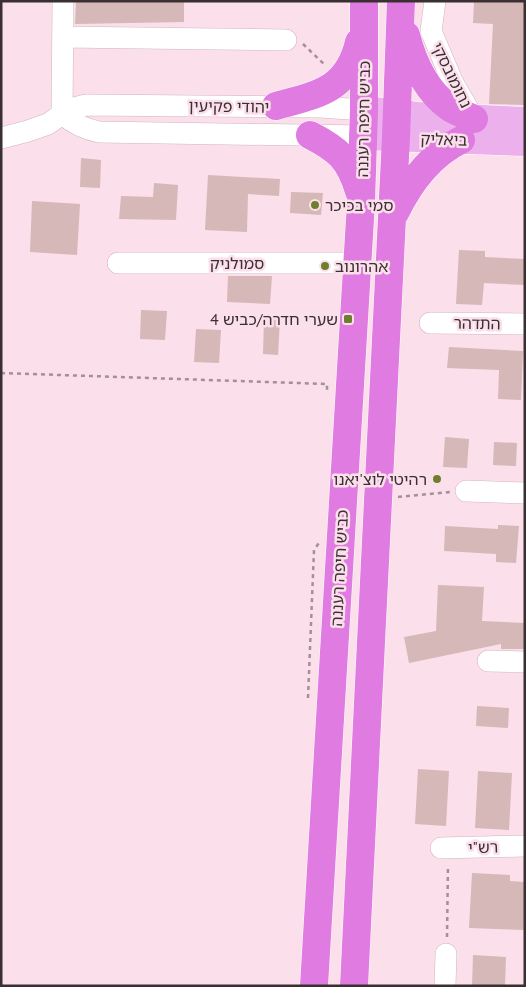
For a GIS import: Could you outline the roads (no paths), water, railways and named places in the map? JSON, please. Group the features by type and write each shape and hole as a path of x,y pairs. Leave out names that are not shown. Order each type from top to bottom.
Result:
{"highway":[{"path":"276,106 324,91 348,72 355,58 364,8"},
{"name":"כביש חיפה רעננה","path":"314,986 361,202 364,123 364,8"},
{"path":"392,222 403,196 416,177 433,158 468,129 432,92 418,70 410,48 401,8"},
{"name":"כביש חיפה רעננה","path":"354,986 401,8"},
{"path":"310,135 339,152 348,164 354,177 361,202"}],"main road":[{"name":"ביאליק","path":"396,126 468,129 525,121"},
{"name":"יהודי פקיעין","path":"364,123 396,126"},
{"name":"ביאליק","path":"468,129 525,142"}],"street":[{"path":"62,114 63,1"},
{"name":"נחומובסקי","path":"435,1 431,31 453,83 468,129"},
{"path":"63,37 293,41"},
{"name":"יהודי פקיעין","path":"1,138 48,124 74,108 98,104 342,108 364,123"},
{"name":"יהודי פקיעין","path":"62,114 72,123 84,129 99,132 310,135 364,123"},
{"name":"סמולניק","path":"118,262 357,263"},
{"name":"התדהר","path":"430,323 525,324"},
{"path":"466,491 525,493"},
{"path":"488,661 525,662"},
{"name":"רש\"י","path":"445,848 525,846"},
{"path":"445,986 446,954"}],"place":[{"name":"סמי בכיכר","path":"315,205"},
{"name":"אהרונוב","path":"325,266"},
{"name":"שערי חדרה/כביש 4","path":"348,319"},
{"name":"רהיטי לוצ'יאנו","path":"437,479"}]}
